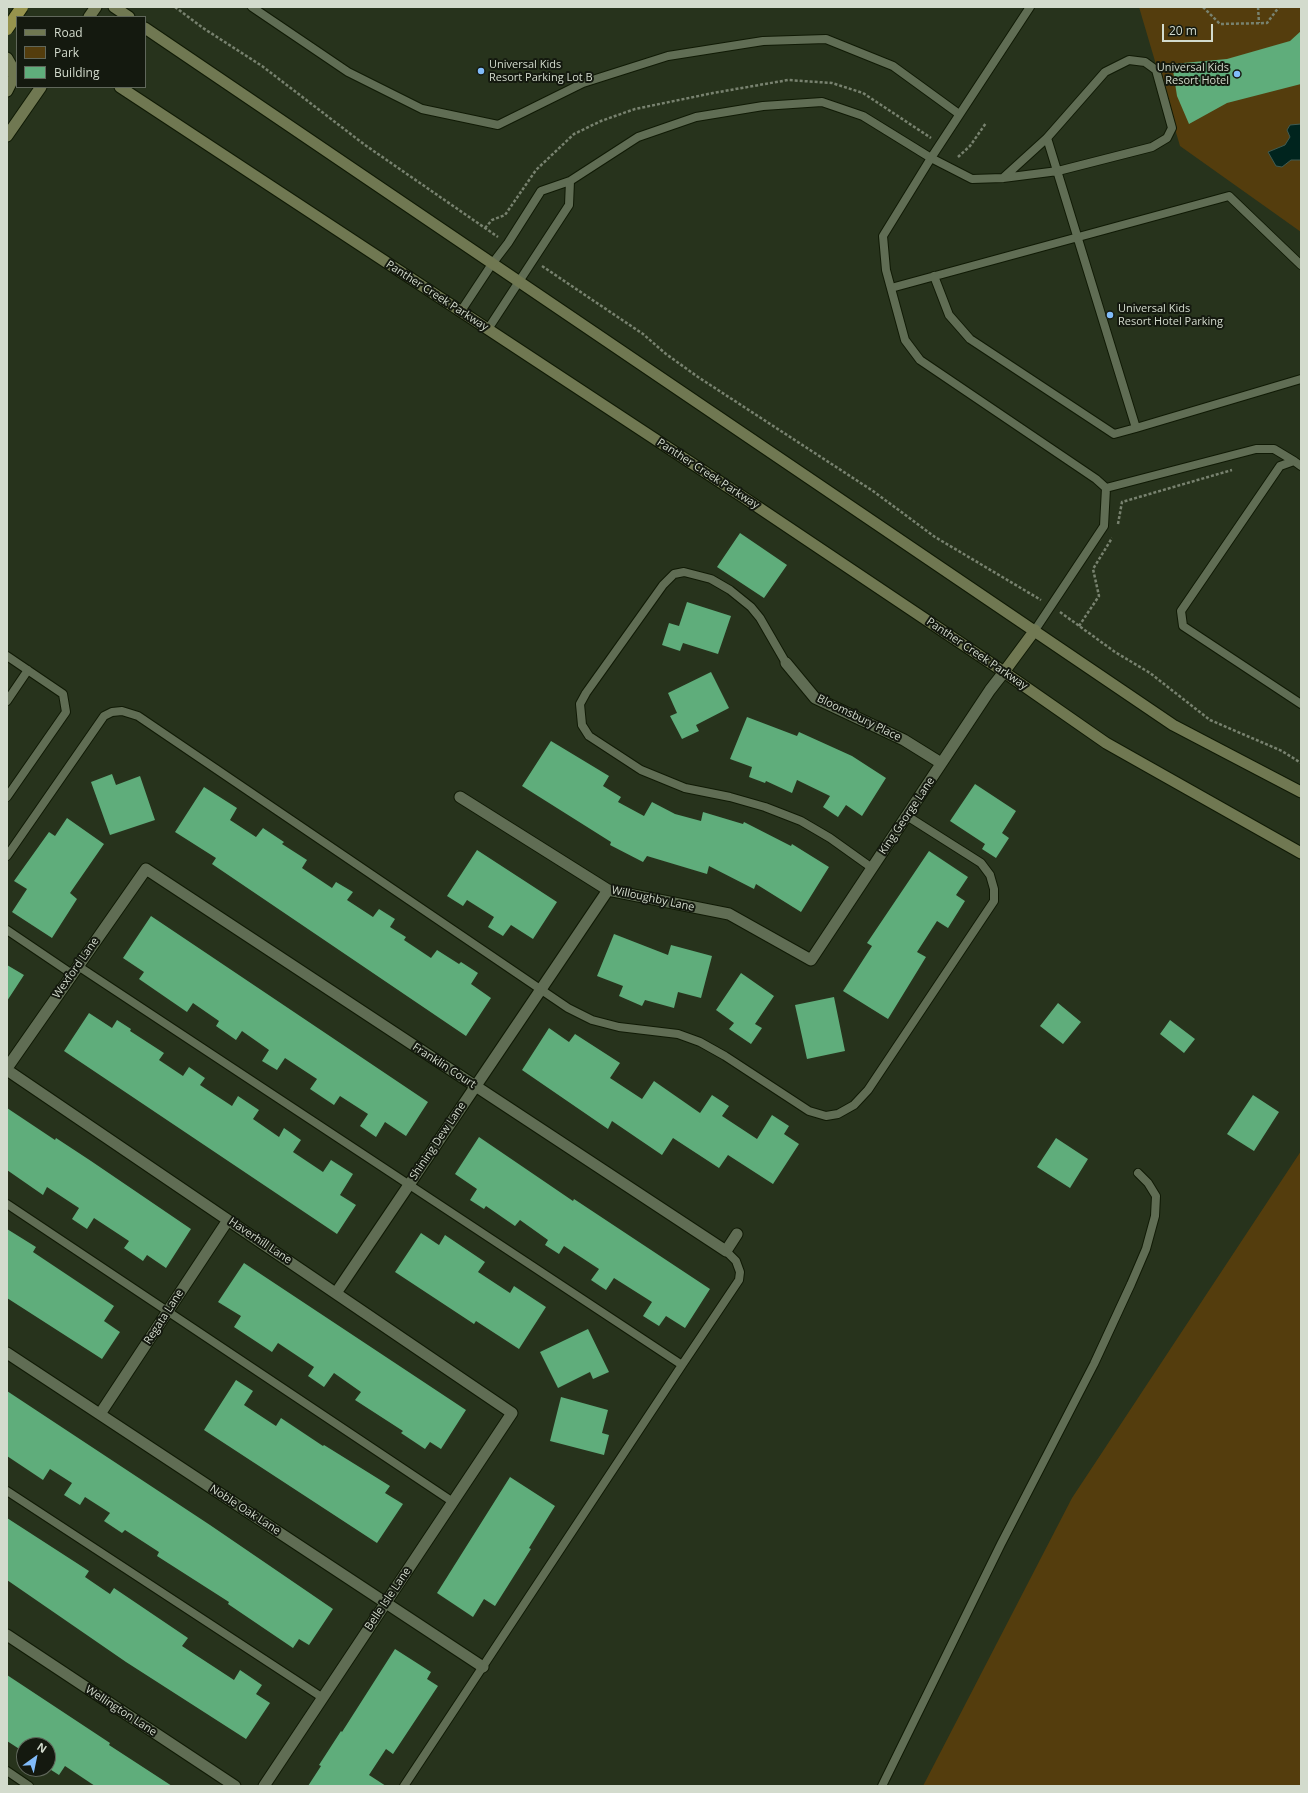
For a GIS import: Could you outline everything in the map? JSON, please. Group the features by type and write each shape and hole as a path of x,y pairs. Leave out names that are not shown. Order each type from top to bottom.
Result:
{"highway":[{"path":"7,29 22,7"}],"main road":[{"path":"90,16 96,7"},
{"path":"114,7 128,16"},
{"path":"7,13 16,19"},
{"path":"146,29 1173,725 1301,792"},
{"path":"7,58 12,65 14,77 7,91"},
{"path":"7,136 40,88"},
{"name":"Panther Creek Parkway","path":"122,88 743,497 1004,672 1106,743 1301,852"},
{"path":"1004,672 1035,630"}],"street":[{"name":"Bloomsbury Place","path":"786,663 815,698 904,740 941,763"},
{"name":"King George Lane","path":"811,960 941,763 990,690 1004,672"},
{"name":"Willoughby Lane","path":"460,797 608,890 729,914 811,960"},
{"name":"Wexford Lane","path":"7,1069 146,869"},
{"name":"Franklin Court","path":"146,869 726,1251"},
{"name":"Shining Dew Lane","path":"336,1293 608,890"},
{"name":"Haverhill Lane","path":"7,1069 512,1413"},
{"name":"Regata Lane","path":"100,1414 228,1220"},
{"path":"726,1251 736,1234"},
{"name":"Noble Oak Lane","path":"7,1353 483,1667"},
{"name":"Belle Isle Lane","path":"264,1786 512,1413"},
{"name":"Wellington Lane","path":"7,1636 235,1786"}],"lane":[{"path":"252,7 348,72 422,109 498,125 583,83 668,56 763,41 826,39 893,66 959,114"},
{"path":"1030,7 930,158 883,236 886,270 905,340 920,360 1011,420 1096,479 1106,488"},
{"path":"461,311 492,264 508,243 541,191 570,181 638,138 696,116 763,106 822,102 863,116 930,158 972,179 1003,178 1058,171 1152,147 1167,138 1172,128 1156,70 1145,62 1130,60 1105,72 1047,138 1003,178"},
{"path":"1047,138 1136,428"},
{"path":"488,329 569,205 570,181"},
{"path":"891,288 1077,236 1229,196 1301,265"},
{"path":"934,276 949,315 970,339 1114,434 1301,379"},
{"path":"1106,488 1256,449 1274,449 1297,464"},
{"path":"1297,464 1280,466 1181,611 1183,626 1301,704"},
{"path":"1035,630 1104,526 1106,488"},
{"path":"786,663 760,618 751,607 730,590 711,579 684,572 674,574 663,585 586,693 580,704 582,725 589,736 641,770 685,788 730,797 765,807 801,821 830,838 872,868"},
{"path":"7,656 63,694 66,712 7,797"},
{"path":"7,701 28,670"},
{"path":"7,856 104,716 112,712 122,712 138,716 568,1008 592,1020 619,1027 678,1034 700,1042 725,1056 809,1111 826,1116 838,1114 854,1105 868,1090 994,900 994,889 990,875 981,863 907,816"},
{"path":"7,930 75,970 408,1185 682,1365"},
{"path":"882,1786 1001,1544 1094,1364 1146,1249 1155,1216 1156,1196 1148,1183 1138,1173"},
{"path":"7,1204 168,1310 453,1502"},
{"path":"404,1786 739,1280 740,1272 736,1261 726,1251"},
{"path":"7,1491 323,1698"},
{"path":"7,1772 29,1786"}],"path":[{"path":"175,7 203,28 262,66 365,145 494,234"},
{"path":"1203,7 1220,24 1267,22 1279,7"},
{"path":"1258,7 1259,23"},
{"path":"549,270 642,334 672,359 755,415 873,491 935,537 1035,596"},
{"path":"1116,530 1122,502 1233,470"},
{"path":"1079,626 1099,596 1094,568 1113,536"},
{"path":"1066,616 1115,652 1150,673 1210,720 1282,751 1301,763"}],"green space":[{"path":"1139,7 1301,7 1301,232 1180,146"},
{"path":"1301,1151 1301,1786 923,1786 1072,1498"}],"water":[{"path":"1301,124 1301,160 1291,160 1282,167 1276,166 1268,152 1285,145 1290,137 1287,130 1290,125"}],"building":[{"name":"Universal Kids Resort Hotel","path":"1301,31 1301,84 1227,103 1189,124 1177,96 1172,64 1227,59 1290,41"},
{"path":"740,533 787,565 764,598 717,567"},
{"path":"687,602 731,616 718,654 683,643 680,651 662,645 669,623 679,626"},
{"path":"711,672 729,708 696,725 699,731 682,739 670,716 677,713 668,693"},
{"path":"747,717 797,736 799,732 852,756 886,778 862,816 846,805 838,817 823,807 830,796 797,780 792,793 766,781 765,783 749,777 752,767 730,759"},
{"path":"551,741 609,776 603,786 621,797 618,802 644,816 652,802 675,814 701,821 703,812 743,824 744,822 791,846 792,844 829,867 801,912 756,884 754,889 709,866 707,874 647,856 643,862 610,845 611,842 522,786"},
{"path":"112,774 116,785 140,776 155,820 110,835 91,782"},
{"path":"975,784 1016,811 1002,833 1009,838 996,858 982,849 985,844 950,821"},
{"path":"204,787 237,808 230,820 256,837 263,828 284,842 282,844 307,860 302,868 332,888 336,882 353,892 347,900 373,917 379,909 395,919 390,927 406,937 404,940 431,958 437,950 459,964 461,962 478,973 471,984 491,998 466,1036 212,864 216,858 175,832"},
{"path":"67,818 104,844 70,893 77,899 52,938 12,912 27,889 14,881 49,832 55,836"},
{"path":"477,850 557,902 533,939 511,925 503,936 488,927 494,917 467,900 463,906 447,896"},
{"path":"929,851 968,877 956,895 965,901 948,928 937,921 917,952 926,957 888,1019 843,991 872,946 867,943"},
{"path":"151,916 428,1102 406,1136 385,1122 376,1137 360,1126 368,1114 340,1096 334,1105 310,1089 317,1079 285,1058 277,1070 262,1061 269,1050 242,1031 236,1040 216,1026 219,1021 193,1003 187,1012 139,979 144,972 123,958"},
{"path":"614,934 668,955 671,945 712,956 701,998 678,992 674,1008 645,1000 642,1006 619,996 623,986 597,976"},
{"path":"7,965 24,975 7,1001"},
{"path":"741,973 774,996 755,1024 762,1028 751,1044 729,1029 734,1023 716,1010"},
{"path":"834,997 845,1051 807,1059 795,1005"},
{"path":"1058,1003 1081,1022 1063,1044 1040,1026"},
{"path":"89,1013 112,1028 117,1020 131,1029 130,1031 164,1053 159,1060 183,1076 189,1067 205,1078 200,1085 232,1106 238,1096 259,1110 253,1119 279,1137 284,1128 301,1140 293,1152 323,1172 331,1160 353,1174 340,1195 356,1205 337,1234 64,1051"},
{"path":"1170,1020 1195,1039 1184,1053 1160,1034"},
{"path":"549,1028 569,1042 575,1034 620,1063 610,1078 642,1099 654,1081 700,1113 712,1095 729,1106 722,1116 757,1139 772,1115 789,1126 784,1134 799,1144 773,1184 728,1155 719,1168 673,1138 662,1155 612,1121 608,1129 522,1070"},
{"path":"1253,1095 1279,1112 1254,1151 1227,1134"},
{"path":"7,1108 55,1140 56,1138 91,1161 191,1229 166,1268 147,1255 143,1261 124,1248 129,1241 94,1218 87,1229 72,1219 79,1208 47,1187 43,1195 7,1170"},
{"path":"479,1137 573,1201 574,1199 710,1289 685,1328 666,1316 659,1326 643,1316 652,1302 614,1278 606,1290 591,1280 599,1269 564,1246 559,1254 545,1245 548,1240 520,1220 515,1226 486,1206 484,1209 470,1200 477,1189 455,1174"},
{"path":"1056,1138 1088,1159 1070,1188 1037,1167"},
{"path":"7,1229 36,1247 33,1252 114,1306 104,1321 120,1332 102,1359 7,1298"},
{"path":"421,1233 439,1245 445,1235 485,1262 478,1272 510,1293 514,1286 546,1307 519,1349 476,1321 474,1324 395,1272"},
{"path":"244,1263 466,1410 441,1449 430,1442 425,1449 401,1433 403,1431 355,1400 361,1392 334,1373 324,1387 308,1376 314,1367 278,1343 272,1352 234,1327 241,1316 218,1302"},
{"path":"588,1329 609,1372 593,1379 590,1372 558,1388 540,1352"},
{"path":"236,1380 253,1391 244,1405 276,1426 281,1418 323,1446 324,1445 390,1486 385,1493 403,1504 377,1543 204,1430"},
{"path":"7,1391 210,1525 333,1609 309,1645 299,1639 293,1648 228,1604 229,1602 157,1556 159,1552 125,1530 122,1533 104,1521 110,1513 85,1497 80,1505 64,1495 72,1483 50,1469 43,1480 7,1456"},
{"path":"561,1397 608,1410 602,1433 609,1435 604,1455 550,1441"},
{"path":"510,1477 555,1506 529,1548 531,1549 495,1606 484,1599 473,1617 437,1593"},
{"path":"7,1518 89,1571 85,1577 110,1594 114,1588 188,1638 182,1646 234,1680 240,1670 262,1685 256,1694 270,1703 246,1739 126,1662 7,1580"},
{"path":"395,1649 431,1672 427,1679 438,1686 393,1754 386,1749 369,1775 386,1786 308,1786 321,1766 319,1765"},
{"path":"7,1675 172,1786 95,1786 65,1766 59,1775 56,1773 56,1737 16,1737 16,1747 7,1741"}],"place":[{"name":"Universal Kids Resort Parking Lot B","path":"481,71"},
{"name":"Universal Kids Resort Hotel","path":"1237,74"},
{"name":"Universal Kids Resort Hotel Parking","path":"1110,315"}]}
